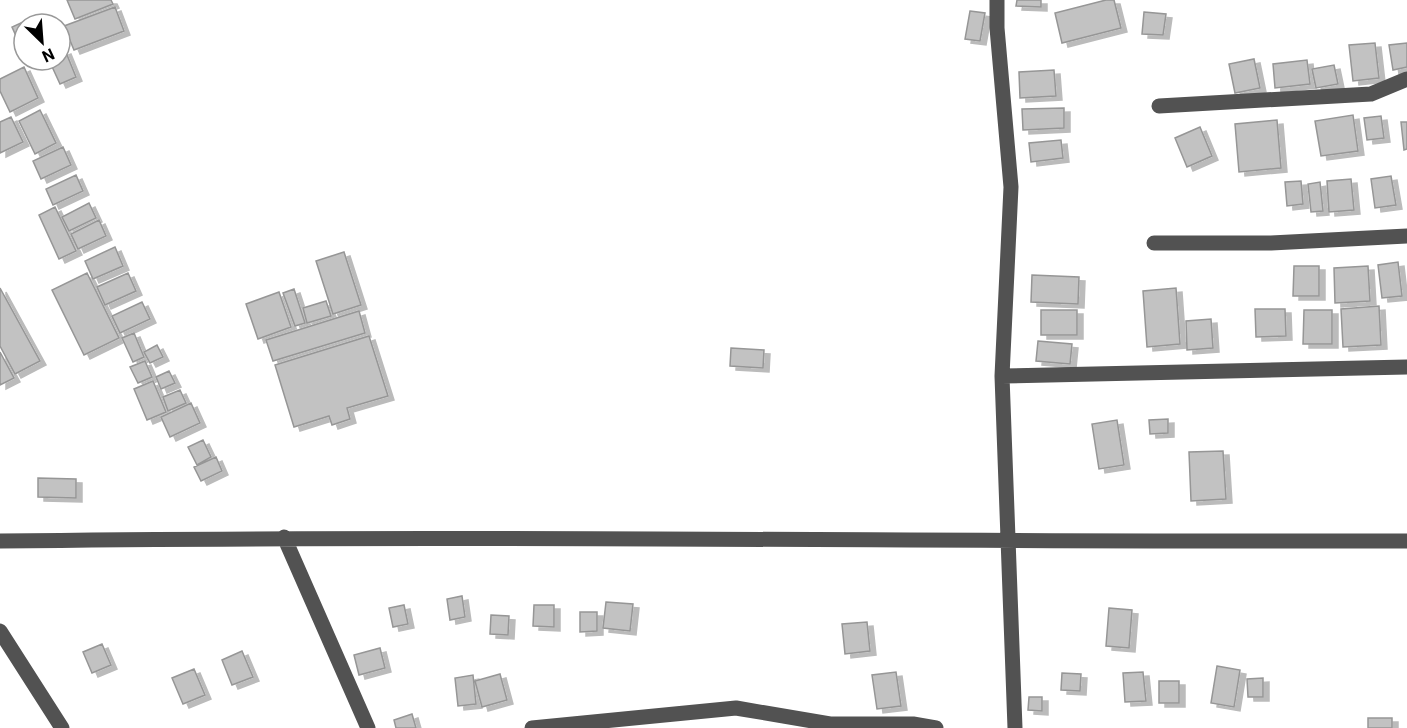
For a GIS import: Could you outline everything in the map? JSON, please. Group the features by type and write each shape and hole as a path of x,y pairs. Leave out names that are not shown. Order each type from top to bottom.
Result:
{"street":[{"path":"997,0 997,28 1011,188 1002,376 1015,728"},
{"path":"1159,106 1371,94 1407,79"},
{"path":"1154,243 1270,243 1407,236"},
{"path":"1002,376 1407,367"},
{"path":"284,537 368,728"},
{"path":"0,541 284,537 1008,542 1407,541"},
{"path":"0,632 63,728"},
{"path":"532,728 736,708 830,724 913,724 936,728"}],"building":[{"path":"67,0 111,0 113,4 75,19"},
{"path":"1017,0 1041,0 1041,7 1016,6"},
{"path":"1114,0 1121,28 1062,43 1055,13"},
{"path":"115,7 124,31 74,50 72,23"},
{"path":"970,11 985,13 980,41 965,39"},
{"path":"1144,12 1166,14 1163,35 1142,34"},
{"path":"1375,43 1379,78 1353,81 1349,45"},
{"path":"1407,43 1407,67 1393,70 1389,45"},
{"path":"1254,59 1260,88 1235,93 1229,64"},
{"path":"1307,60 1310,84 1275,88 1273,64"},
{"path":"1334,65 1338,84 1316,88 1312,69"},
{"path":"72,67 76,77 60,84 54,72 72,72"},
{"path":"1054,70 1056,96 1020,98 1019,72"},
{"path":"14,72 26,72 38,98 10,112 0,91 0,79"},
{"path":"1064,108 1064,128 1023,130 1022,109"},
{"path":"40,110 56,143 35,154 19,121"},
{"path":"1353,115 1358,151 1321,156 1315,121"},
{"path":"1381,116 1384,138 1367,140 1364,118"},
{"path":"11,117 23,142 0,153 0,122"},
{"path":"1277,120 1281,168 1239,172 1235,124"},
{"path":"1401,122 1407,122 1407,149 1404,150"},
{"path":"1200,127 1212,156 1187,167 1175,138"},
{"path":"1061,140 1063,158 1031,162 1029,143"},
{"path":"63,147 71,165 41,179 33,161"},
{"path":"76,175 83,191 53,205 46,189"},
{"path":"1391,176 1396,205 1375,208 1371,179"},
{"path":"1351,179 1354,210 1329,212 1327,181"},
{"path":"1301,181 1303,204 1287,206 1285,182"},
{"path":"1320,182 1323,211 1311,212 1308,184"},
{"path":"89,203 96,218 69,231 62,217"},
{"path":"55,207 76,251 59,259 39,215"},
{"path":"99,220 106,236 78,249 71,234"},
{"path":"115,247 123,266 93,279 85,261"},
{"path":"344,252 361,305 333,314 316,261"},
{"path":"1398,262 1402,296 1382,298 1378,265"},
{"path":"1294,266 1319,266 1319,296 1293,296"},
{"path":"1368,266 1370,301 1335,303 1334,268"},
{"path":"87,273 119,338 84,355 52,290"},
{"path":"128,273 136,291 105,305 97,287"},
{"path":"1032,275 1079,277 1078,304 1031,302"},
{"path":"0,288 40,361 15,374 0,346"},
{"path":"1176,288 1180,344 1147,347 1143,291"},
{"path":"294,289 305,323 295,326 283,293"},
{"path":"279,292 291,327 258,339 246,304"},
{"path":"326,301 331,316 307,323 303,308"},
{"path":"142,302 150,319 120,333 112,316"},
{"path":"1379,306 1381,345 1343,347 1341,309"},
{"path":"1255,309 1285,309 1286,336 1256,337"},
{"path":"1041,310 1077,310 1077,335 1041,335"},
{"path":"1304,310 1332,310 1332,344 1303,344"},
{"path":"359,311 365,333 273,361 266,340"},
{"path":"1211,319 1213,348 1187,350 1186,321"},
{"path":"134,333 144,357 133,362 122,338"},
{"path":"369,336 388,396 347,408 350,419 332,425 329,416 294,427 275,365"},
{"path":"1038,341 1072,344 1070,364 1036,361"},
{"path":"157,345 163,357 150,363 144,352"},
{"path":"731,348 764,350 763,368 730,366"},
{"path":"0,352 14,378 0,385"},
{"path":"145,361 152,377 138,383 130,367"},
{"path":"169,371 175,383 161,389 156,377"},
{"path":"153,381 166,412 147,420 134,389"},
{"path":"180,390 186,403 168,411 163,397"},
{"path":"191,403 200,423 170,437 161,417"},
{"path":"1168,419 1168,433 1150,434 1149,420"},
{"path":"1117,420 1124,465 1099,469 1092,424"},
{"path":"203,440 211,457 197,465 188,447"},
{"path":"1223,451 1226,499 1191,501 1189,452"},
{"path":"216,457 222,471 201,481 194,467"},
{"path":"38,478 76,479 76,498 38,497"},
{"path":"462,596 465,617 450,620 447,599"},
{"path":"606,602 633,604 630,631 603,628"},
{"path":"404,605 408,624 393,627 389,608"},
{"path":"534,605 554,605 554,627 533,626"},
{"path":"1109,608 1132,610 1129,648 1106,646"},
{"path":"580,612 597,612 597,631 580,632"},
{"path":"491,615 509,616 508,635 490,634"},
{"path":"867,622 870,651 845,654 842,624"},
{"path":"102,644 111,665 92,673 83,652"},
{"path":"380,648 385,668 359,675 354,655"},
{"path":"242,651 253,677 232,685 222,660"},
{"path":"1217,666 1240,670 1234,707 1211,703"},
{"path":"194,669 205,695 183,704 172,678"},
{"path":"896,672 901,706 877,709 872,675"},
{"path":"1143,672 1146,701 1125,702 1123,673"},
{"path":"1062,673 1081,674 1080,691 1061,690"},
{"path":"500,674 507,700 482,707 475,681"},
{"path":"473,675 476,704 458,706 455,678"},
{"path":"1263,678 1263,697 1248,697 1247,679"},
{"path":"1159,681 1179,681 1179,703 1159,703"},
{"path":"1029,697 1042,697 1042,711 1028,710"},
{"path":"412,714 416,728 396,728 394,720"},
{"path":"1368,718 1392,718 1392,728 1368,728"}]}
